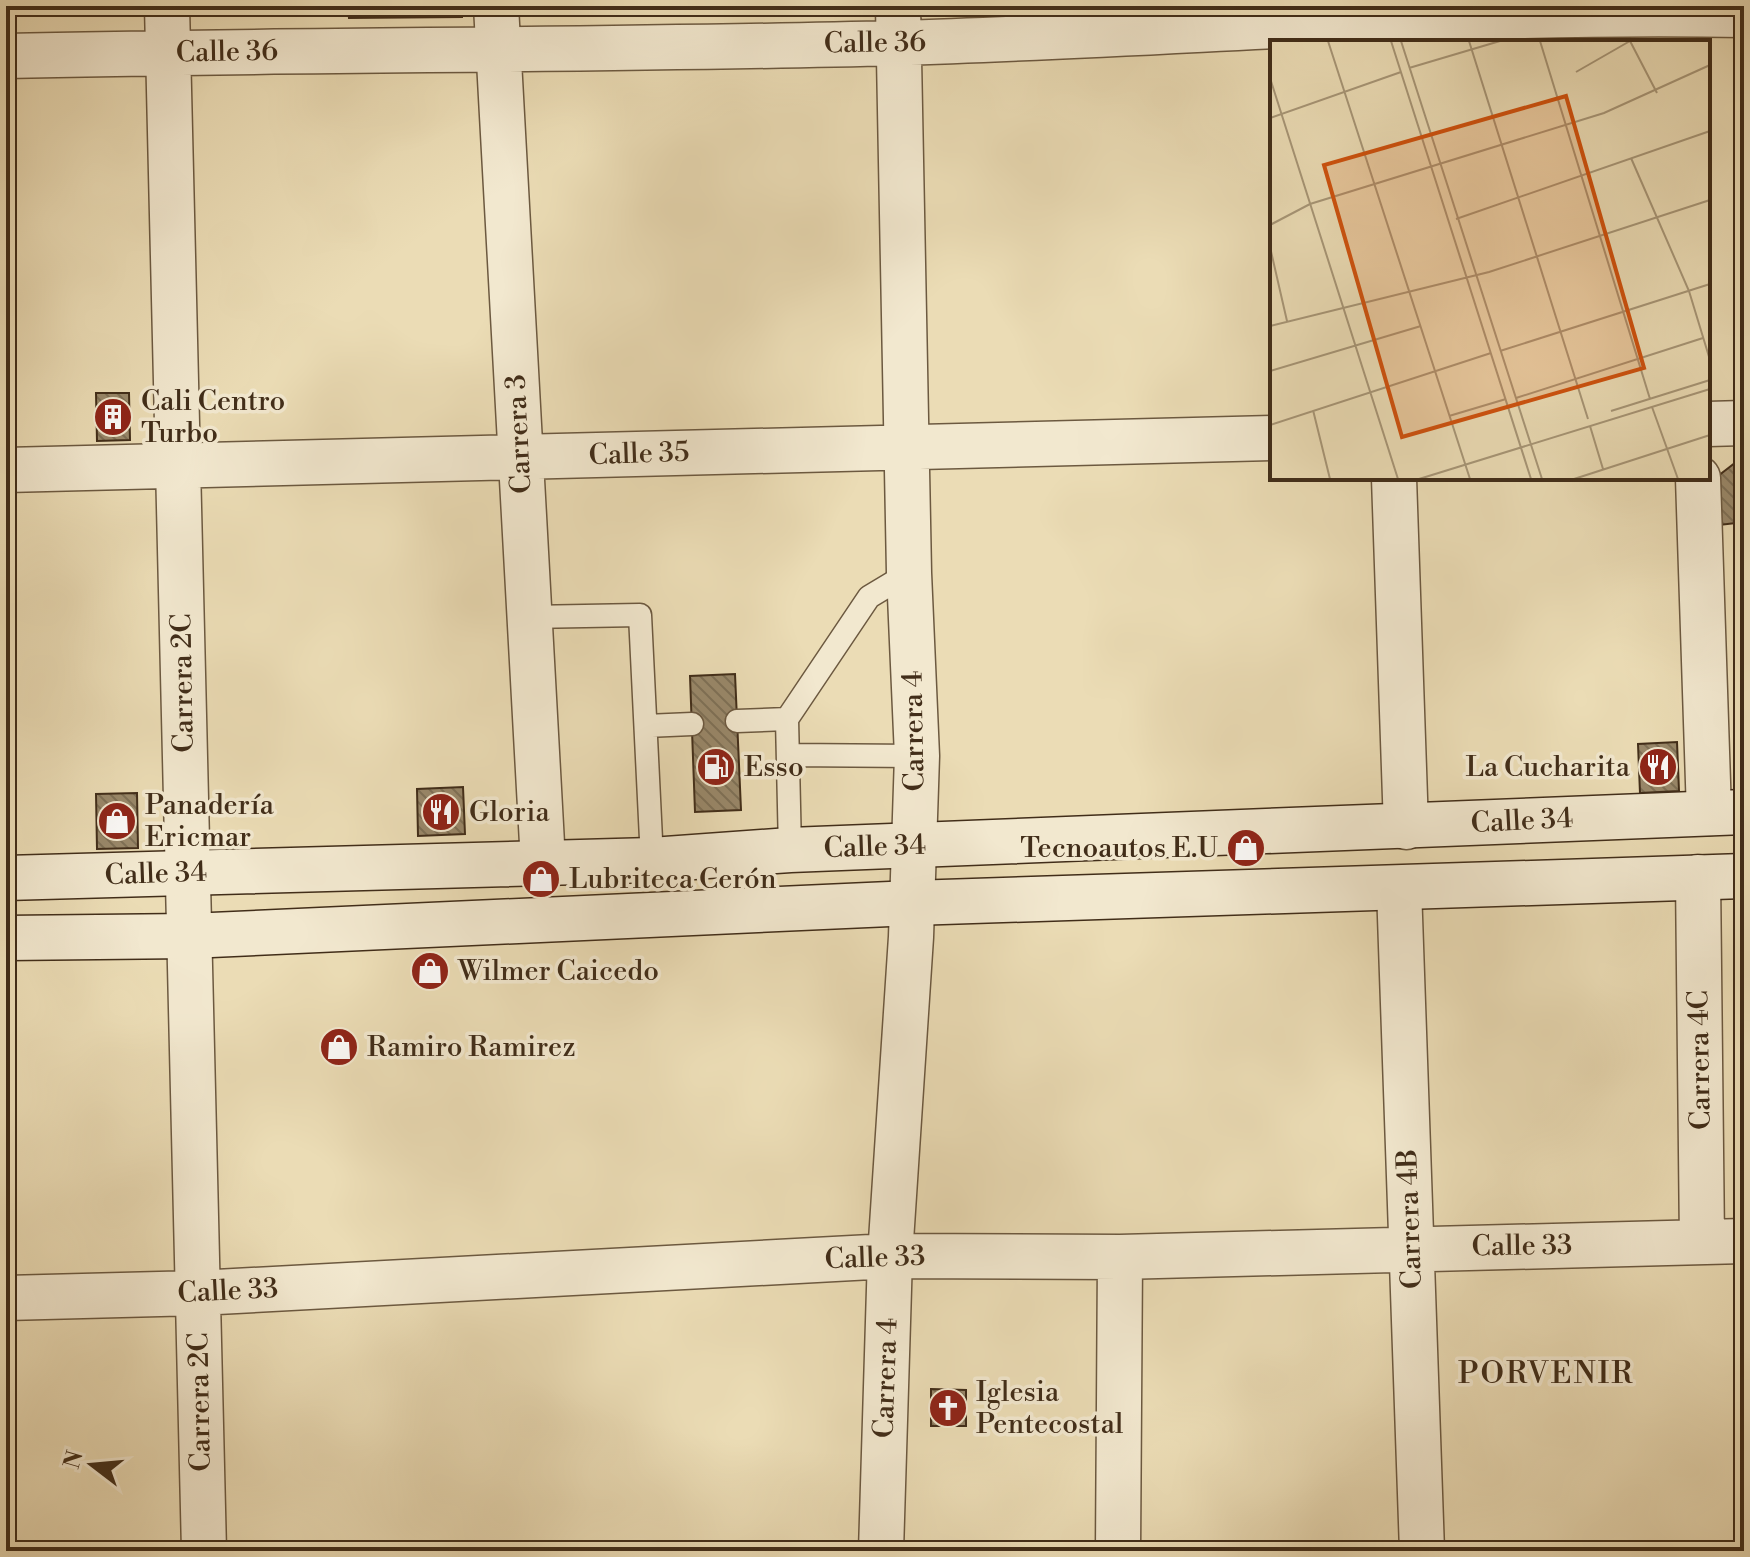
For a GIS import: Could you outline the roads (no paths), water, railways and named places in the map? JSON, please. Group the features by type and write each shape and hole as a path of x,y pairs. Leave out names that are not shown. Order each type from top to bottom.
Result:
{"street":[{"name":"Carrera 2C","path":"167,6 204,1551"},
{"name":"Carrera 3","path":"496,6 543,862"},
{"name":"Calle 36","path":"6,56 498,49 898,24 1683,21 1744,15"},
{"name":"Carrera 4","path":"881,1551 890,1256 912,903 917,756 909,573 898,24"},
{"path":"1710,424 1744,423"},
{"name":"Calle 35","path":"6,470 1270,438"},
{"path":"1394,480 1406,827"},
{"path":"1698,480 1726,812"},
{"name":"Calle 34","path":"6,878 543,862 652,845 790,837 915,846 1726,812"},
{"name":"Calle 34","path":"6,938 189,936 912,903 1744,876"},
{"name":"Carrera 4C","path":"1698,877 1723,1242"},
{"name":"Carrera 4B","path":"1399,888 1422,1551"},
{"name":"Calle 33","path":"6,1298 198,1293 890,1256 1120,1257 1723,1242"},
{"path":"1118,1551 1120,1257"}],"lane":[{"path":"790,837 787,719 869,597 909,573"},
{"path":"529,617 640,615 652,845"},
{"path":"737,721 787,719"},
{"path":"646,726 692,724"},
{"path":"788,755 917,756"}],"place":[{"name":"Cali Centro Turbo","path":"113,417"},
{"name":"Esso","path":"716,767"},
{"name":"La Cucharita","path":"1658,767"},
{"name":"Gloria","path":"441,812"},
{"name":"Panadería Ericmar","path":"117,821"},
{"name":"Tecnoautos E.U","path":"1246,848"},
{"name":"Lubriteca Cerón","path":"541,879"},
{"name":"Wilmer Caicedo","path":"430,971"},
{"name":"Ramiro Ramirez","path":"339,1047"},
{"name":"Iglesia Pentecostal","path":"948,1408"}],"district":[{"name":"PORVENIR","path":"1546,1374"}]}
